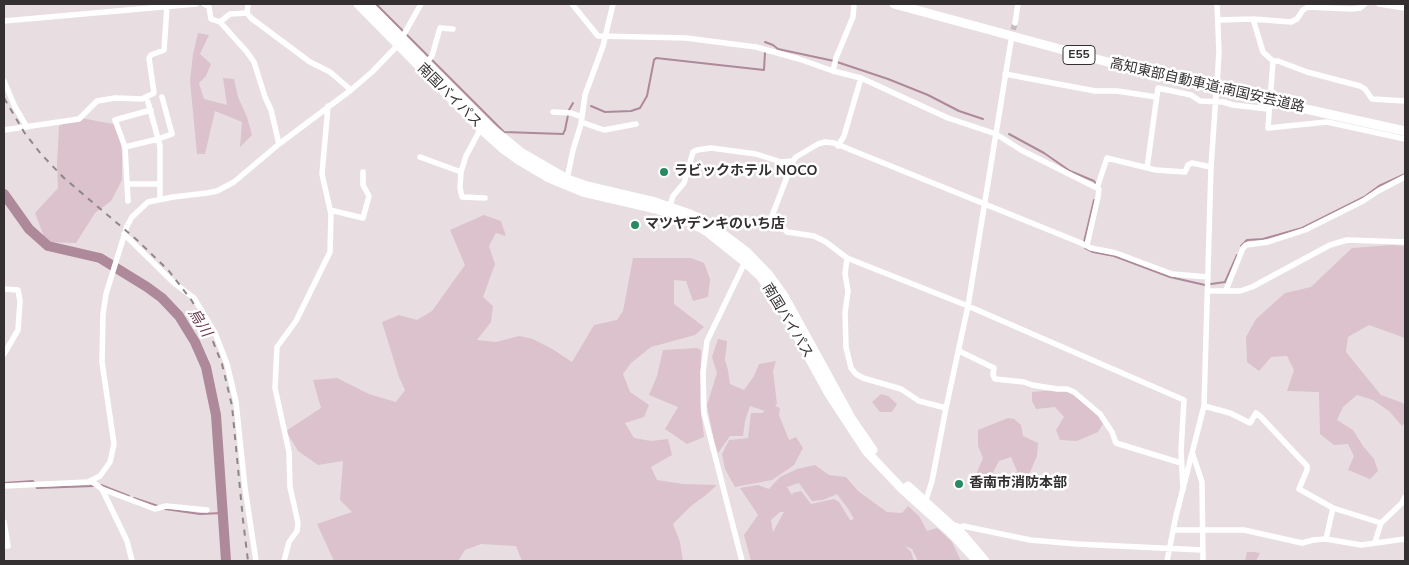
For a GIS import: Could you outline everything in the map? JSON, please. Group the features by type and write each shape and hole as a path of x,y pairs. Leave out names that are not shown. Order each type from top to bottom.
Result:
{"highway":[{"name":"南国バイパス","path":"358,4 402,38 482,128 502,148 520,161 558,183 595,196 669,209 706,231 745,262 760,276 779,303 829,394 858,439 885,472 924,504 985,561"},
{"name":"南国バイパス","path":"368,4 490,127 522,153 567,179 593,188 690,214 727,236 747,252 769,275 794,313 859,431 877,455 924,504"},
{"name":"高知東部自動車道;南国安芸道路","path":"894,4 1266,105 1405,131"},
{"name":"南国バイパス","path":"954,531 977,561"}],"street":[{"path":"4,21 196,4"},
{"path":"204,4 209,7 210,19 220,22 248,52 254,62 265,98 272,110 280,144"},
{"path":"248,4 248,13 251,18 310,62 330,72 352,90"},
{"path":"4,486 92,481 100,476 106,468 114,450 114,436 102,362 104,303 124,234 132,217 138,210 148,202 207,193 226,187 328,106 352,90 385,60 402,38 421,4"},
{"path":"572,4 598,36 686,38 756,47 799,59 832,72 861,78 948,118 996,134 1021,150 1098,188"},
{"path":"567,179 585,95 605,37 613,4"},
{"path":"832,72 853,17 853,4"},
{"path":"1015,23 1018,4"},
{"path":"1217,4 1219,52 1217,84"},
{"path":"1218,20 1253,19 1291,22 1297,19 1303,10 1308,7 1352,9 1360,8 1365,4"},
{"path":"1378,4 1405,8"},
{"path":"4,130 79,119 97,101 105,98 142,99 154,93 149,58 164,50 167,6"},
{"path":"220,22 230,14 248,13"},
{"path":"1253,19 1263,52 1273,61 1360,86 1365,89 1372,99 1405,101"},
{"path":"426,63 432,56 440,28 453,29"},
{"path":"924,504 932,481 968,306 1011,41"},
{"path":"1273,61 1266,105 1268,128 1327,122 1405,139"},
{"path":"1005,74 1095,91 1118,90 1156,97"},
{"path":"838,146 844,136 861,78"},
{"path":"4,81 27,127"},
{"path":"1147,168 1158,88 1191,95 1200,100 1216,98 1266,105"},
{"path":"125,147 172,134 162,97"},
{"path":"1167,561 1205,397 1211,167 1216,98"},
{"path":"148,102 160,146 160,199"},
{"path":"284,561 289,542 296,531 298,523 290,487 289,452 275,388 277,347 296,321 330,252 330,210 322,174 328,106"},
{"path":"128,201 125,147 115,120 150,110"},
{"path":"553,112 571,113 581,120 604,130 636,124"},
{"path":"482,128 466,156 461,172 460,188 462,197 485,198"},
{"path":"1184,488 1181,463 1184,400 968,306 847,258 826,242 814,236 787,232 772,216 792,162 796,157 818,144 834,142 838,146 1091,248 1116,254 1172,274 1208,277"},
{"path":"669,209 673,196 686,181 693,152 697,150 711,148 756,154 781,162 792,162"},
{"path":"420,157 461,172"},
{"path":"1084,244 1098,197 1098,188 1106,158 1147,168 1185,172 1188,165 1192,163 1211,167"},
{"path":"330,210 363,218 369,196 363,185 363,172"},
{"path":"1226,290 1246,245 1268,242 1305,230 1363,201 1405,177"},
{"path":"128,184 160,184"},
{"path":"124,234 174,283 194,298 215,333 227,364 236,402 244,488 256,561"},
{"path":"1208,291 1240,291 1252,287 1330,245 1347,240 1405,242"},
{"path":"847,258 844,274 848,291 845,314 846,347 851,368 863,378 901,389 919,401 946,408"},
{"path":"742,561 704,413 703,372 707,341 745,262"},
{"path":"4,289 18,290 20,301 18,330 4,354"},
{"path":"958,351 994,368 993,375 995,379 1067,389 1074,392 1100,414 1112,432 1116,443 1181,463"},
{"path":"1204,406 1230,413 1250,423 1256,413 1307,466 1299,489 1333,508 1381,523"},
{"path":"1192,455 1202,482 1202,550 1204,561"},
{"path":"92,481 102,489 155,509 166,506 207,510"},
{"path":"102,489 127,541 132,561"},
{"path":"1375,542 1381,523 1402,503 1405,497"},
{"path":"1326,539 1333,508"},
{"path":"4,521 8,546 4,546"},
{"path":"954,531 963,526 1030,540 1202,550"},
{"path":"1174,530 1244,530 1302,543 1326,539 1361,545 1405,539"}],"shaded area":[{"path":"198,33 209,35 200,54 211,64 206,76 199,83 204,99 227,105 223,78 234,79 238,97 247,117 252,135 240,147 242,122 215,111 205,154 197,154 190,81"},
{"path":"75,117 119,125 122,180 111,201 95,213 76,243 46,242 35,213 58,188 59,126"},
{"path":"484,215 501,221 506,236 496,233 489,246 495,264 483,297 493,306 491,322 477,340 496,342 519,336 533,339 572,362 594,325 617,320 623,311 633,258 691,258 704,263 710,279 708,297 693,301 686,281 674,280 674,304 704,327 695,335 651,347 631,363 623,374 630,392 649,405 644,417 625,423 634,438 651,441 668,439 672,455 651,467 657,480 683,484 717,485 691,506 673,524 680,542 683,561 522,561 516,546 481,544 465,550 458,561 334,561 317,524 352,512 340,500 343,461 318,465 298,451 286,431 321,408 313,380 337,378 369,394 396,402 405,390 399,377 382,322 399,315 417,320 432,311 465,265 450,230"},
{"path":"1405,246 1405,338 1369,325 1348,337 1346,352 1381,395 1403,403 1405,407 1405,422 1402,426 1389,411 1373,400 1357,395 1343,407 1337,420 1353,430 1374,459 1378,471 1370,479 1348,470 1354,456 1348,444 1334,445 1320,434 1319,392 1287,391 1294,370 1287,356 1271,357 1259,371 1247,362 1246,337 1256,319 1285,293 1311,287 1352,248"},
{"path":"718,339 727,341 725,360 730,384 744,390 754,376 759,364 776,361 773,371 777,404 775,406 780,408 779,415 789,440 796,437 803,448 794,465 772,480 735,487 725,469 722,454 729,440 748,438 751,413 762,413 765,411 750,406 743,436 730,436 718,453 707,405 717,373 712,357"},
{"path":"697,348 701,350 700,405 704,437 687,444 665,429 678,407 649,395 657,376 663,350"},
{"path":"1055,390 1069,392 1098,416 1103,424 1098,432 1077,441 1060,440 1056,430 1064,417 1055,407 1036,409 1032,401 1032,392"},
{"path":"881,394 888,396 897,404 892,412 880,412 872,402"},
{"path":"1008,418 1014,419 1021,425 1023,436 1038,443 1037,456 1027,479 1018,490 1011,484 1017,471 1011,457 999,461 990,478 973,482 983,458 978,446 978,430"},
{"path":"815,465 829,475 846,477 858,491 887,512 902,513 908,506 919,516 927,531 937,528 952,542 961,561 918,561 912,549 905,546 911,552 914,561 751,561 744,535 758,515 740,488 758,485 769,489 780,477 797,469","holes":["799,483 812,501 823,500 837,494 854,519 850,520 839,502 834,499 811,504 801,491 792,495 787,487","780,512 784,512 773,532 771,520"]},
{"path":"1247,552 1260,553 1256,561 1245,561"}],"waterway":[{"path":"376,4 504,132 563,134 568,115"},
{"path":"765,42 778,49 834,61 888,79 928,95 959,111 983,119"},
{"path":"591,106 605,112 631,111 640,108 647,96 656,58 764,70 765,52"},
{"path":"569,110 573,103"},
{"path":"1009,134 1044,153 1070,171 1094,181 1096,184"},
{"path":"1241,246 1247,240 1263,239 1302,228 1405,174"},
{"name":"烏川","path":"4,194 29,229 48,246 100,258 162,298 179,316 195,342 206,367 216,415 226,561"},
{"path":"1084,242 1094,200"},
{"path":"1085,248 1093,252 1114,256 1170,277 1205,285"},
{"path":"1211,284 1225,282 1237,255"},
{"path":"4,483 33,481 37,488 94,486"},
{"path":"101,485 129,496"},
{"path":"134,498 158,506"},
{"path":"165,509 200,514 223,513"}],"tunnel":[{"path":"1011,38 1015,23"}],"railway":[{"path":"4,98 24,132 41,154 64,178 137,240 169,271 192,301 208,329 222,364 232,406 248,561"}],"place":[{"name":"ラビックホテル NOCO","path":"664,172"},
{"name":"マツヤデンキのいち店","path":"635,225"},
{"name":"香南市消防本部","path":"959,484"}]}
